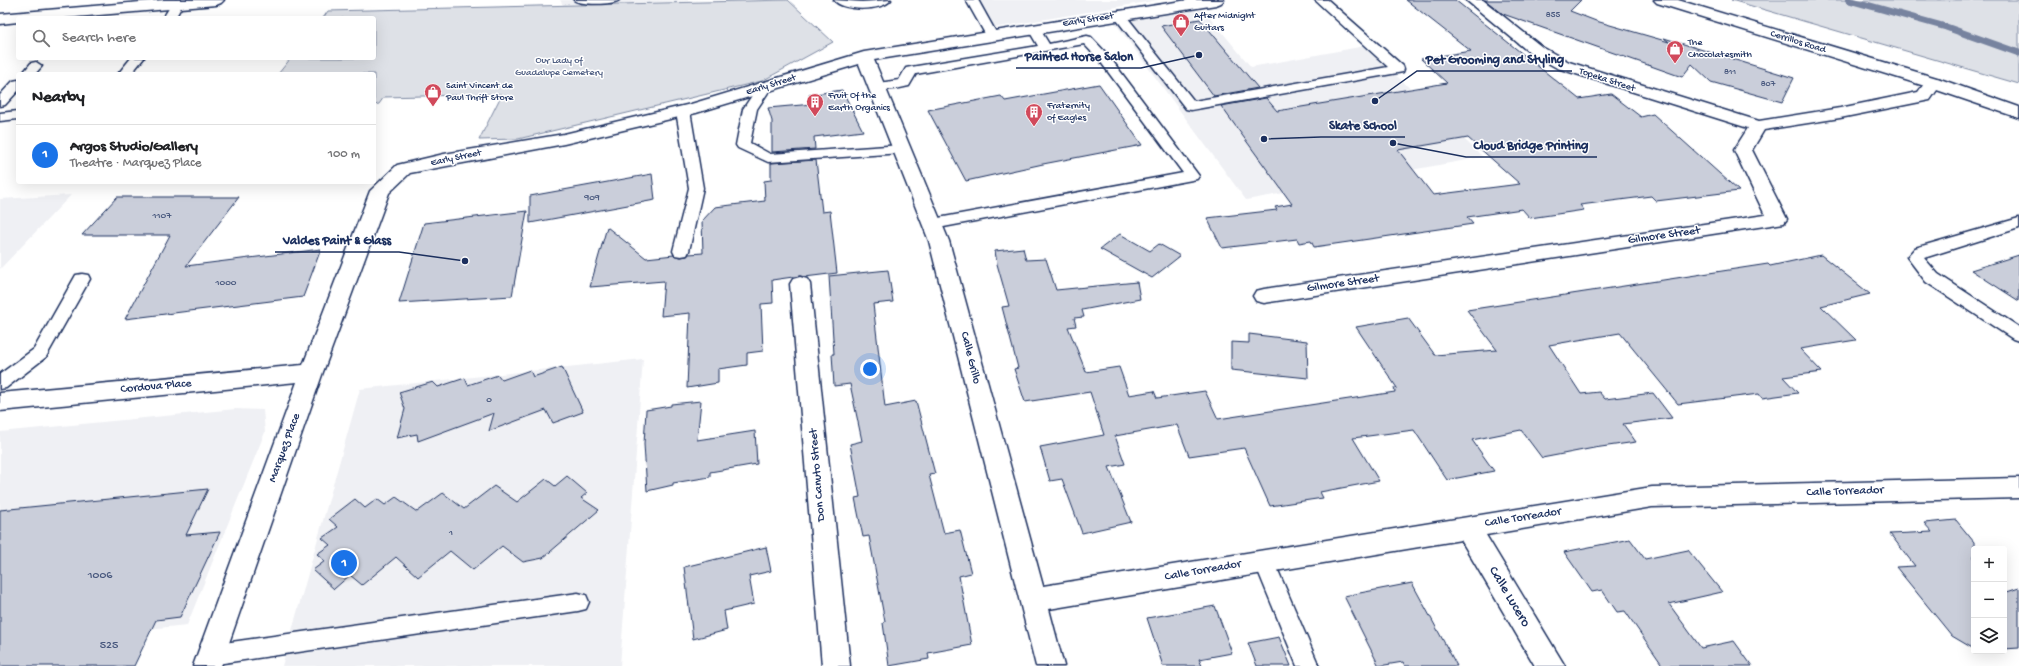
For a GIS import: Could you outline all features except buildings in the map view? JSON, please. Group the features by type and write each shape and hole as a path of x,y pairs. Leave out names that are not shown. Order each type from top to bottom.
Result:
{"main road":[{"path":"63,16 216,0"},
{"name":"Early Street","path":"366,232 380,191 404,169 444,160 564,138 683,111 864,57 1216,0"},
{"name":"Topeka Street","path":"1474,0 1536,50 1563,65 1758,126"},
{"name":"Cerrillos Road","path":"1662,0 1934,83 2019,113"},
{"path":"0,19 16,18"},
{"name":"Calle Grillo","path":"864,57 933,224 944,257 1050,666"},
{"path":"1758,126 1840,113 1924,96 1934,83"},
{"name":"Cerrillos Road","path":"1934,83 2019,98"},
{"name":"Gilmore Street","path":"1264,296 1777,219 1743,150 1758,126"},
{"name":"Marquez Place","path":"209,661 312,372 366,232"},
{"name":"Don Canuto Street","path":"800,284 836,666"},
{"name":"Cordova Place","path":"0,402 312,372"},
{"name":"Calle Torreador","path":"1032,600 1652,497 2019,488"},
{"name":"Calle Lucero","path":"1467,527 1551,666"}],"lane":[{"path":"580,0 613,0"},
{"path":"840,0 854,5 871,5 885,0"},
{"path":"972,0 992,36"},
{"path":"1119,15 1191,106 1398,69 1321,0"},
{"path":"170,16 177,4"},
{"path":"1034,29 1046,48"},
{"path":"877,88 904,83 911,71 1087,40 1104,58 1192,176 933,224"},
{"path":"126,72 136,60"},
{"path":"0,102 16,86"},
{"path":"764,88 750,109 743,145 768,158 902,148"},
{"path":"681,251 696,188 683,111"},
{"path":"0,116 16,115"},
{"path":"2019,223 1921,252 1915,257 1932,278 2019,335"},
{"path":"0,383 40,353 82,279"},
{"path":"1264,561 1308,666"},
{"path":"209,661 578,602"}],"shaded area":[{"path":"560,0 715,0 563,5"},
{"path":"978,0 1158,0 993,28"},
{"path":"1203,9 1251,67 1365,46 1483,157 1246,200 1115,23"},
{"path":"71,195 0,269 0,199"},
{"path":"643,359 620,666 282,666 360,389"},
{"path":"236,409 263,410 265,432 187,625 0,644 0,432"}],"green space":[{"name":"Our Lady of Guadalupe Cemetery","path":"788,0 833,42 762,81 518,139 479,140 502,94 384,97 379,104 376,105 376,72 280,72 289,60 376,60 376,16 324,16 328,11"},
{"path":"1731,0 2019,0 2019,84"}],"waterway":[{"path":"1849,0 1946,27 2019,53"}],"place":[{"name":"After Midnight Guitars","path":"1181,37"},
{"name":"Painted Horse Salon","path":"1199,55"},
{"name":"The Chocolatesmith","path":"1675,64"},
{"name":"Pet Grooming and Styling","path":"1375,101"},
{"name":"Saint Vincent de Paul Thrift Store","path":"433,107"},
{"name":"Fruit Of the Earth Organics","path":"815,117"},
{"name":"Fraternity of Eagles","path":"1034,127"},
{"name":"Skate School","path":"1264,139"},
{"name":"Cloud Bridge Printing","path":"1393,143"},
{"name":"Valdes Paint & Glass","path":"465,261"},
{"name":"Argos Studio/Gallery","path":"344,563"}]}
